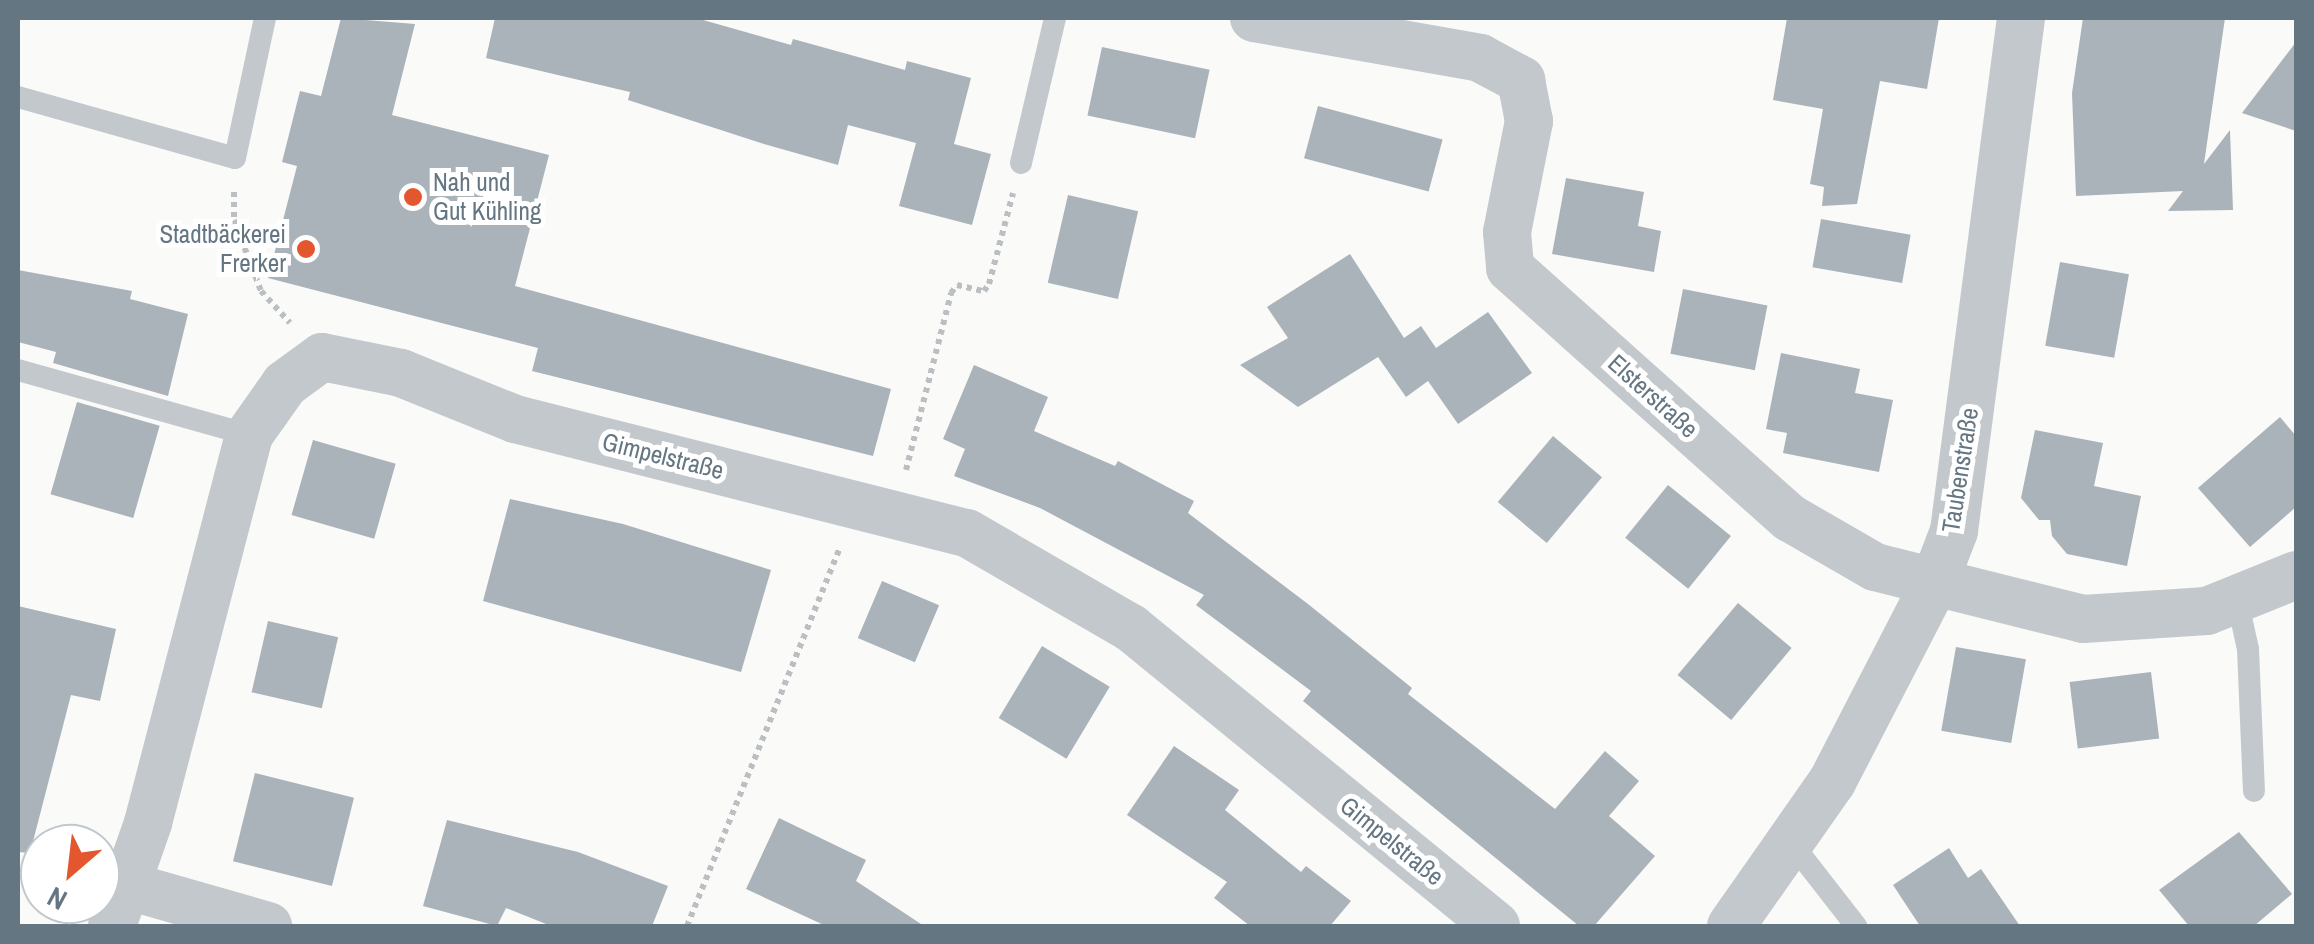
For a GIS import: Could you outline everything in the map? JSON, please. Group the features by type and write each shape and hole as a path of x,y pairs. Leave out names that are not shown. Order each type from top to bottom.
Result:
{"street":[{"name":"Elsterstraße","path":"1254,18 1480,58 1521,80 1529,121 1507,232 1510,268 1790,518 1876,567 1932,586 2084,618 2207,612 2296,575"},
{"name":"Taubenstraße","path":"1731,926 1793,845 1932,586 1954,530 2021,18"},
{"path":"120,903 148,823 249,435 285,384 322,357"},
{"name":"Gimpelstraße","path":"322,357 401,373 514,419 966,533 1131,628 1496,926"},
{"path":"120,906 268,926"}],"lane":[{"path":"18,97 235,158 265,18"},
{"path":"1021,163 1056,18"},
{"path":"18,370 249,435"},
{"path":"2237,599 2248,649 2254,791"},
{"path":"1793,845 1856,926"}],"path":[{"path":"235,158 234,220 261,292 322,357"},
{"path":"686,926 876,509 951,293 957,285 984,291 989,284 1021,163"}],"building":[{"path":"341,18 415,24 392,115 549,155 515,286 891,389 873,456 532,371 538,348 268,278 297,166 282,162 300,91 321,96"},
{"path":"495,18 696,18 791,45 793,39 905,70 907,61 971,78 954,144 991,154 972,225 899,206 916,143 848,125 838,165 764,144 628,100 630,92 486,58"},
{"path":"1787,18 1939,18 1927,89 1880,81 1857,204 1822,206 1824,187 1810,184 1823,109 1773,100"},
{"path":"2083,18 2225,18 2204,164 2230,130 2233,210 2168,211 2183,191 2076,196 2072,93"},
{"path":"2296,42 2296,131 2242,113"},
{"path":"1102,47 1210,70 1195,138 1087,115"},
{"path":"1318,106 1443,139 1429,192 1304,158"},
{"path":"1566,178 1644,192 1638,226 1661,231 1654,272 1552,254"},
{"path":"1068,195 1138,211 1118,299 1048,283"},
{"path":"1821,219 1911,235 1902,283 1812,267"},
{"path":"1350,254 1404,338 1421,326 1436,348 1488,312 1532,373 1458,424 1428,381 1406,397 1378,357 1298,407 1240,365 1288,338 1267,307"},
{"path":"2060,262 2129,274 2114,358 2045,346"},
{"path":"18,270 132,291 130,299 188,314 168,396 53,363 56,352 18,342"},
{"path":"1683,289 1767,305 1755,370 1670,354"},
{"path":"1781,353 1860,369 1855,393 1893,400 1879,472 1783,453 1787,433 1766,429"},
{"path":"974,365 1048,397 1034,431 1115,466 1118,461 1194,501 1188,513 1308,604 1412,688 1408,694 1555,809 1605,751 1639,781 1609,816 1655,856 1594,926 1579,926 1303,701 1311,691 1196,605 1204,595 1040,508 954,476 965,449 943,439"},
{"path":"77,402 160,426 133,518 51,494"},
{"path":"2280,417 2296,436 2296,507 2250,547 2198,488"},
{"path":"2035,430 2103,443 2094,486 2141,496 2127,566 2067,554 2052,536 2050,520 2039,520 2021,498"},
{"path":"1553,436 1602,477 1547,543 1498,502"},
{"path":"313,440 396,464 374,539 292,515"},
{"path":"1668,485 1731,536 1688,589 1625,538"},
{"path":"510,499 623,524 771,570 741,672 483,601"},
{"path":"882,581 939,605 915,662 858,638"},
{"path":"1738,603 1792,648 1731,720 1678,675"},
{"path":"18,606 116,629 100,701 71,695 38,824 20,824 18,852"},
{"path":"268,621 338,637 322,708 252,692"},
{"path":"1042,646 1110,687 1066,759 999,718"},
{"path":"1956,647 2026,659 2011,743 1941,731"},
{"path":"2151,672 2159,739 2078,748 2070,682"},
{"path":"1174,746 1239,790 1225,810 1301,872 1306,866 1351,901 1330,926 1250,926 1214,898 1227,882 1127,815"},
{"path":"255,773 354,798 332,886 233,861"},
{"path":"779,818 866,860 856,881 924,926 826,926 746,889"},
{"path":"447,820 578,852 668,886 652,926 551,926 506,908 497,926 423,906"},
{"path":"2239,832 2292,894 2254,926 2189,926 2159,890"},
{"path":"1949,848 1968,878 1981,869 2020,926 1920,926 1893,885"}],"place":[{"name":"Nah und Gut Kühling","path":"413,197"},
{"name":"Stadtbäckerei Frerker","path":"306,249"}]}
